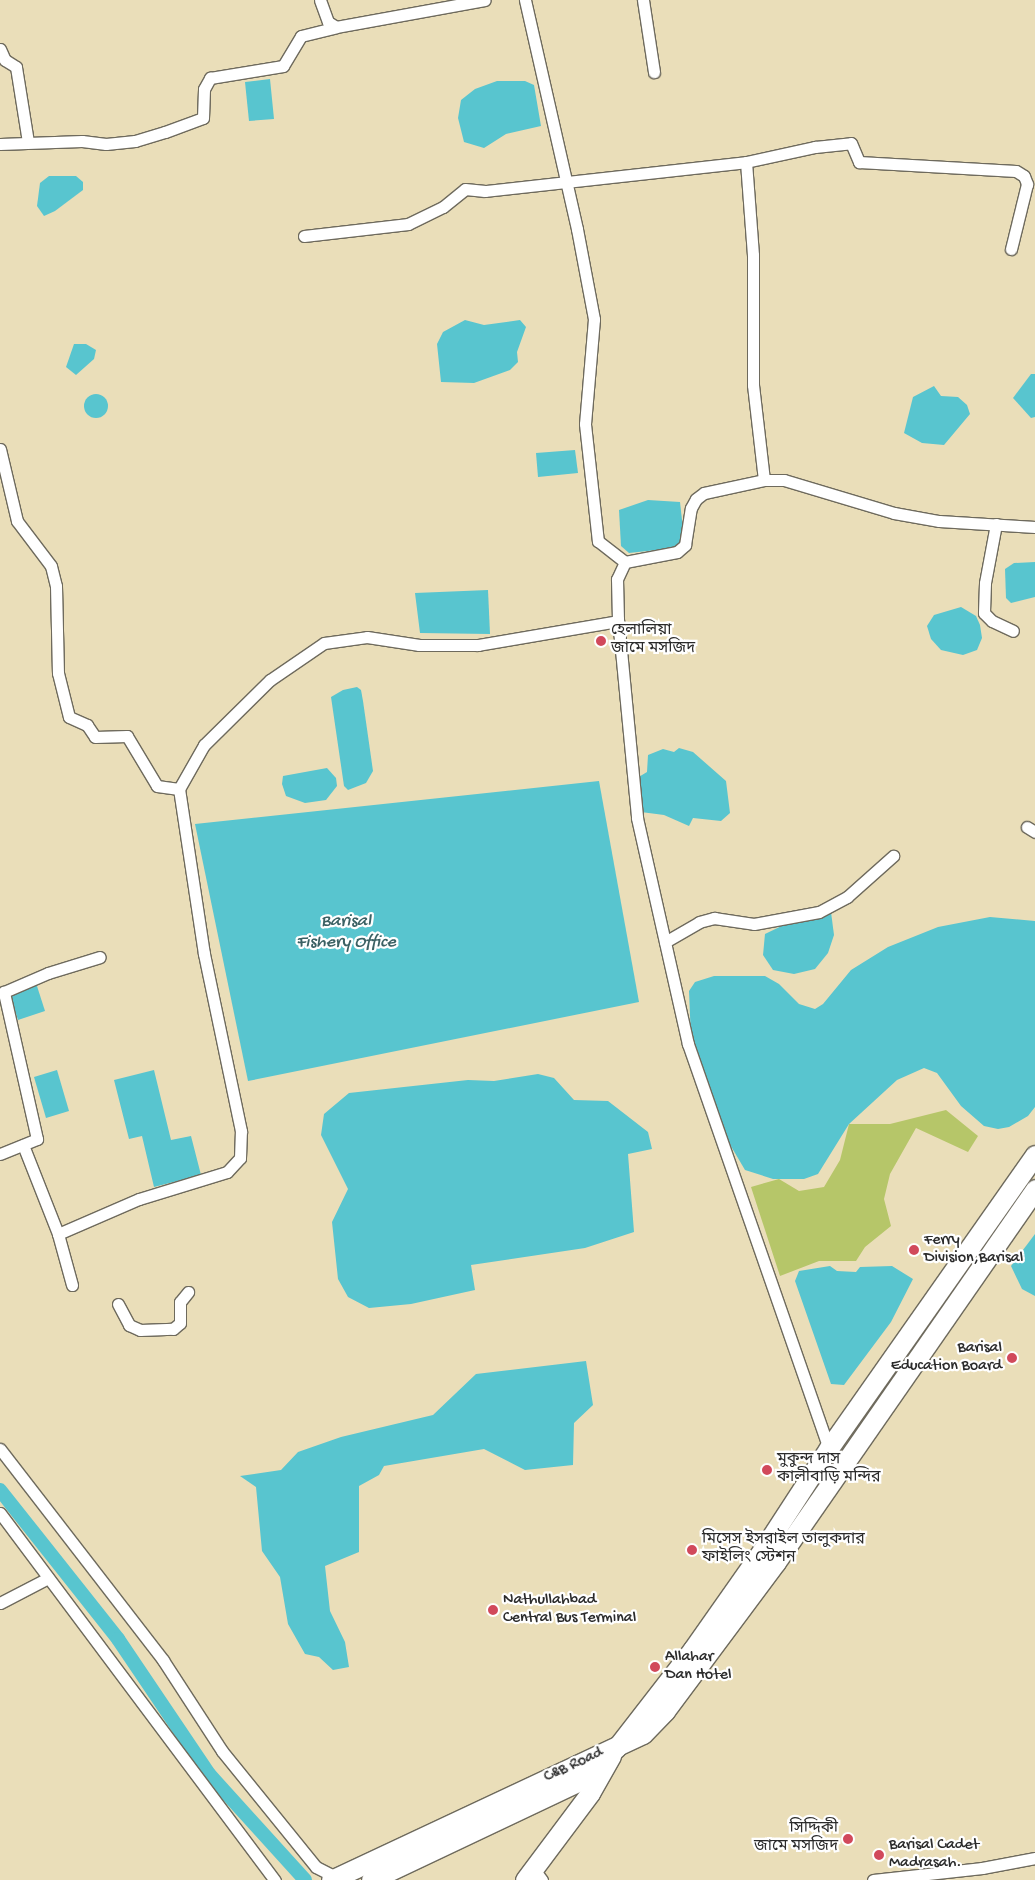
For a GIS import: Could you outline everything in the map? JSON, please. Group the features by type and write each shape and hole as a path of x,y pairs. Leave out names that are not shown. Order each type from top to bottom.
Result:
{"main road":[{"path":"533,1876 590,1793 616,1746 693,1649 829,1448 1035,1155"},
{"path":"616,1746 643,1734 705,1658 851,1457 1035,1189"},
{"name":"C&B Road","path":"333,1878 616,1746"},
{"name":"C&B Road","path":"371,1880 582,1780 616,1746"}],"street":[{"path":"320,0 328,22 336,27"},
{"path":"0,144 28,142 106,144 136,141 203,118 204,89 210,78 283,66 301,36 336,27 485,0"},
{"path":"525,0 564,182 577,229 594,319 585,424 598,541 625,562 677,552 684,545 691,508 696,499 704,493 764,480 784,480 894,513 939,521 1035,527"},
{"path":"643,0 654,72"},
{"path":"0,49 5,60 16,67 28,142"},
{"path":"304,236 408,224 443,207 466,189 484,191 746,162 815,147 851,144 859,162 1016,171 1024,176 1027,184 1011,249"},
{"path":"746,162 753,255 753,385 764,480"},
{"path":"0,449 17,521 51,566 56,586 58,672 69,717 87,725 95,737 127,736 157,786 180,789"},
{"path":"996,524 983,596 984,613 992,621 1012,631"},
{"path":"625,562 617,579 618,621 637,818 665,942 691,1053 829,1448"},
{"path":"58,1234 140,1199 227,1172 240,1158 241,1131 204,954 180,789 204,745 270,680 324,643 367,637 419,645 478,645 618,621"},
{"path":"665,942 699,922 714,918 754,924 819,912 847,897 893,856"},
{"path":"0,1154 38,1139 4,992 48,973 100,957"},
{"path":"23,1145 58,1234 72,1285"},
{"path":"118,1304 129,1325 140,1330 173,1329 180,1323 180,1302 188,1292"},
{"path":"0,1449 164,1660 222,1752 316,1867 333,1878"},
{"path":"0,1513 275,1880"},
{"path":"0,1603 48,1578"},
{"path":"873,1880 956,1876 1035,1858"}],"green space":[{"path":"946,1110 978,1136 968,1152 916,1128 890,1174 884,1199 891,1226 865,1247 856,1261 819,1261 780,1276 751,1187 779,1179 799,1191 824,1187 840,1160 849,1124 890,1124"}],"water":[{"path":"270,79 274,119 249,121 245,82"},
{"path":"497,81 525,81 534,85 541,126 506,134 484,148 464,142 458,118 461,100 475,89"},
{"path":"49,176 76,176 83,182 83,190 55,211 44,216 37,206 40,183"},
{"path":"465,320 484,325 520,320 526,327 517,352 518,362 510,370 474,383 441,382 437,344 443,332"},
{"path":"74,344 86,344 96,350 94,359 76,375 66,367"},
{"path":"1031,374 1035,374 1035,417 1031,418 1013,398"},
{"path":"934,386 941,396 958,397 967,405 970,414 944,445 922,443 904,433 913,397"},
{"path":"96,394 104,398 108,406 104,414 96,418 88,414 84,406 88,398"},
{"path":"575,450 578,473 538,477 536,453"},
{"path":"648,500 680,502 684,538 675,548 629,553 621,546 619,510"},
{"path":"1035,562 1035,597 1011,603 1006,598 1005,569 1014,563"},
{"path":"488,590 490,634 420,633 415,593"},
{"path":"961,607 976,616 982,638 977,650 963,655 941,650 931,639 927,626 934,615"},
{"path":"357,687 361,690 373,771 366,783 348,790 344,786 331,697 343,690"},
{"path":"679,748 693,752 726,781 730,813 721,821 693,818 689,826 664,815 641,812 642,795 637,790 637,778 647,772 648,755 663,749 674,752"},
{"path":"327,768 336,778 337,786 326,800 305,803 286,796 282,784 283,776"},
{"name":"Barisal Fishery Office","path":"599,781 639,1002 248,1081 195,824"},
{"path":"831,912 834,935 828,953 815,969 794,974 773,970 763,955 765,934 794,920"},
{"path":"990,917 1035,921 1035,1107 1028,1116 1009,1127 998,1129 984,1126 961,1106 937,1073 924,1068 897,1080 849,1124 818,1174 804,1179 773,1179 745,1170 722,1131 691,1039 689,991 695,982 714,976 765,976 779,984 799,1004 815,1009 823,1004 851,970 888,947 938,927"},
{"path":"36,983 45,1011 18,1020 9,992"},
{"path":"57,1070 69,1111 46,1118 34,1077"},
{"path":"154,1070 171,1140 191,1136 201,1175 154,1187 142,1136 129,1139 114,1080"},
{"path":"538,1074 554,1078 574,1100 608,1101 648,1132 652,1149 628,1154 634,1232 585,1248 471,1265 475,1290 411,1304 369,1308 348,1297 338,1279 332,1222 348,1189 321,1135 324,1114 349,1093 468,1080 494,1081"},
{"path":"1035,1234 1035,1296 1022,1289 1011,1266"},
{"path":"830,1266 837,1271 856,1272 860,1267 892,1266 913,1279 891,1322 844,1385 831,1384 795,1281 799,1271"},
{"path":"586,1361 593,1405 574,1423 573,1465 525,1470 484,1449 384,1466 379,1475 359,1486 359,1552 325,1566 330,1611 345,1642 349,1667 333,1670 319,1657 305,1654 288,1624 280,1577 262,1551 256,1487 240,1476 281,1470 298,1452 341,1437 433,1415 476,1374"}],"waterway":[{"path":"0,1490 118,1639 209,1774 305,1880"}],"place":[{"name":"হেলালিয়া জামে মসজিদ","path":"601,641"},
{"name":"Ferry Division,Barisal","path":"914,1250"},
{"name":"Barisal Education Board","path":"1012,1358"},
{"name":"মুকুন্দ দাস কালীবাড়ি মন্দির","path":"767,1470"},
{"name":"মিসেস ইসরাইল তালুকদার ফাইলিং স্টেশন","path":"692,1550"},
{"name":"Nathullahbad Central Bus Terminal","path":"493,1610"},
{"name":"Allahar Dan Hotel","path":"655,1667"},
{"name":"সিদ্দিকী জামে মসজিদ","path":"848,1839"},
{"name":"Barisal Cadet Madrasah.","path":"879,1855"}]}
